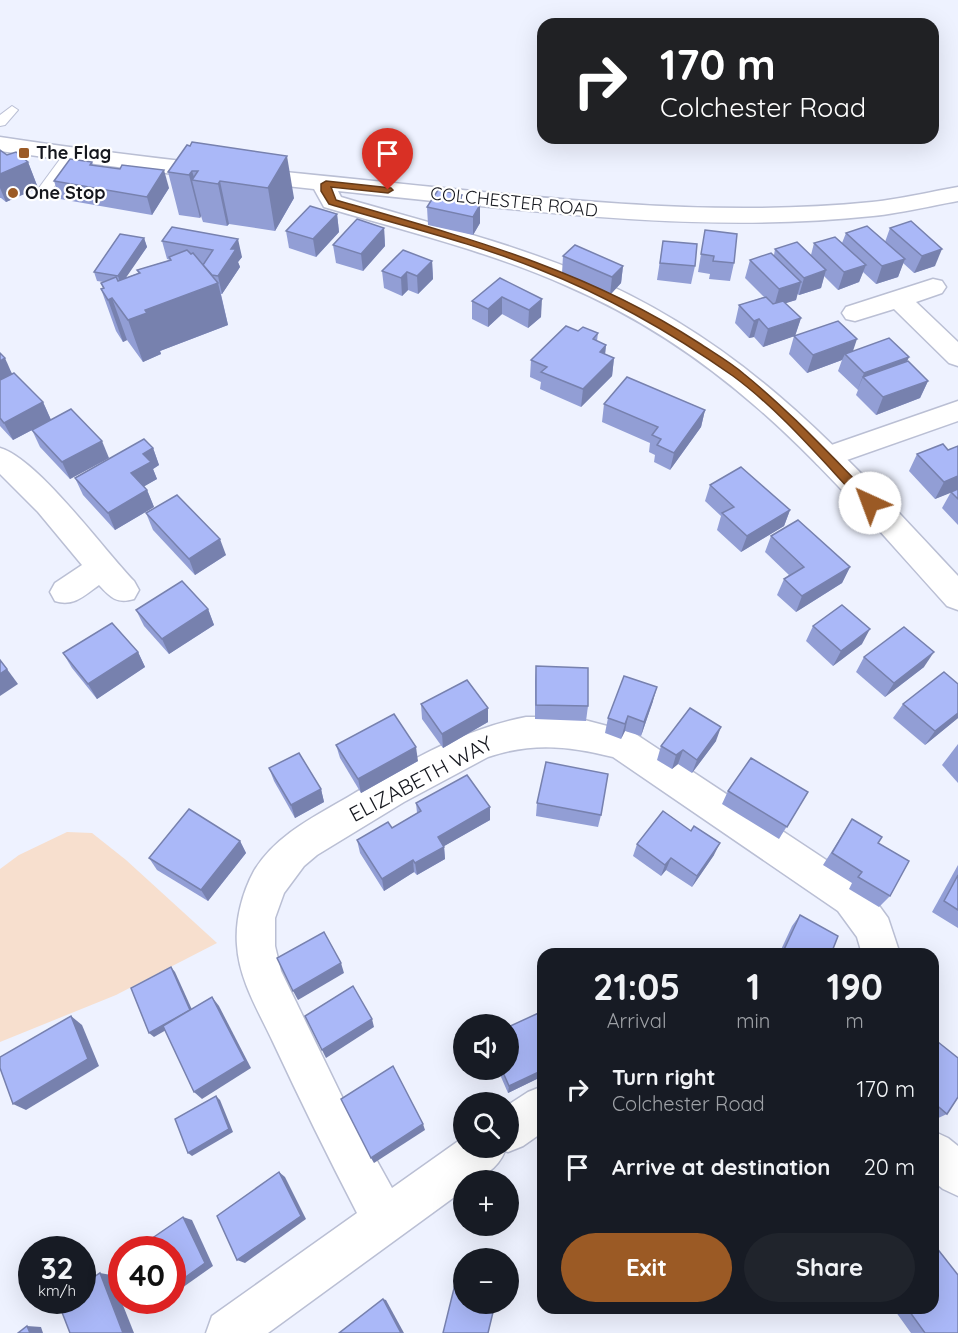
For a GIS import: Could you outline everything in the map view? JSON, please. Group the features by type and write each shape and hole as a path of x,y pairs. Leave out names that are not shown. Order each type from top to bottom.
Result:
{"street":[{"name":"COLCHESTER ROAD","path":"0,144 230,175 601,211 720,215 866,210 958,194"},
{"path":"326,184 326,191 332,202 521,258 594,289 666,327 738,375 827,457 958,597"},
{"path":"855,313 933,287"},
{"path":"898,298 958,357"},
{"path":"827,457 958,411"},
{"path":"0,458 55,513 101,568 123,590"},
{"path":"66,592 101,568"},
{"name":"ELIZABETH WAY","path":"384,1218 331,1120 262,975 256,946 256,918 268,883 291,854 304,843 391,790 477,745 526,732 573,732 622,744 851,898 869,920 880,948"},
{"path":"519,1123 537,1111"},
{"path":"229,1333 384,1218 471,1158"},
{"path":"939,1158 958,1174"}],"lane":[{"path":"0,122 12,110"},
{"path":"46,188 71,154"}],"shaded area":[{"path":"67,832 92,833 126,860 217,943 116,995 0,1042 0,869 19,855"}],"building":[{"path":"192,142 287,156 268,188 220,181 218,184 192,180 198,171 192,171 189,175 168,172 187,145 190,146"},
{"path":"0,150 7,155 16,152 28,162 0,174"},
{"path":"70,159 92,162 90,165 120,169 122,165 164,170 147,197 54,181"},
{"path":"438,190 462,195 459,201 480,205 473,217 427,207"},
{"path":"310,206 337,214 313,239 286,231"},
{"path":"357,219 384,228 361,254 333,245"},
{"path":"911,221 942,249 922,256 890,228"},
{"path":"867,226 905,259 882,266 846,233"},
{"path":"172,227 238,239 231,249 236,249 218,276 212,275 203,265 213,250 162,241"},
{"path":"705,230 737,234 734,263 713,261 714,256 701,254"},
{"path":"120,234 144,238 118,276 94,272"},
{"path":"835,237 866,265 844,272 814,243"},
{"path":"663,241 697,244 695,266 660,263"},
{"path":"797,242 826,270 804,278 775,249"},
{"path":"575,245 623,266 612,277 563,256"},
{"path":"187,250 193,253 218,283 145,310 147,313 128,320 112,298 108,300 101,289 104,288 101,283 116,277 118,281 140,273 137,270 171,260 169,257"},
{"path":"403,250 432,261 417,276 407,272 401,278 382,271"},
{"path":"771,253 801,282 779,289 750,260"},
{"path":"500,278 542,299 529,310 502,297 488,309 472,301"},
{"path":"766,297 773,304 783,301 801,318 768,329 759,319 754,321 739,305"},
{"path":"838,321 857,339 813,355 794,336"},
{"path":"566,326 578,331 583,327 598,333 593,339 606,345 600,352 614,358 583,389 541,372 547,367 531,360"},
{"path":"889,338 909,357 864,373 845,354"},
{"path":"908,361 928,381 883,397 863,377"},
{"path":"14,373 43,402 4,423 0,418 0,380"},
{"path":"627,377 705,410 674,453 657,445 661,439 652,435 658,427 604,404"},
{"path":"71,409 102,441 62,462 32,430"},
{"path":"144,439 153,448 143,454 151,462 131,473 147,490 108,513 75,478"},
{"path":"943,444 948,450 958,446 958,476 944,482 917,454"},
{"path":"741,467 790,510 747,536 722,513 734,507 710,485"},
{"path":"958,489 958,499 951,492"},
{"path":"177,495 220,539 189,559 146,513"},
{"path":"798,520 850,567 802,596 784,579 804,567 771,536"},
{"path":"182,581 208,609 162,639 136,610"},
{"path":"842,605 870,629 841,651 813,626"},
{"path":"112,623 138,652 88,684 63,653"},
{"path":"904,627 934,652 894,683 864,657"},
{"path":"0,660 7,669 0,674"},
{"path":"536,666 588,668 588,706 536,705"},
{"path":"944,672 958,684 958,713 935,731 903,704"},
{"path":"624,676 657,687 644,722 628,716 625,724 608,718"},
{"path":"467,680 488,708 442,734 421,704"},
{"path":"690,708 721,727 697,760 683,750 676,755 661,746"},
{"path":"394,714 416,747 358,779 336,745"},
{"path":"299,753 321,789 291,805 269,768"},
{"path":"751,758 808,792 787,827 728,791"},
{"path":"546,762 608,774 601,815 537,803"},
{"path":"467,775 490,807 438,837 444,847 415,863 413,860 382,879 357,840 388,822 392,828 421,811 416,803"},
{"path":"189,809 240,841 201,890 149,858"},
{"path":"663,811 691,831 694,826 720,843 697,876 671,858 665,865 637,844"},
{"path":"852,819 882,837 878,843 909,861 890,896 858,877 862,872 832,853"},
{"path":"958,875 958,910 944,901"},
{"path":"800,915 838,936 833,948 785,948"},
{"path":"324,932 341,963 293,991 277,958"},
{"path":"171,967 190,1010 149,1033 131,988"},
{"path":"353,986 372,1019 322,1050 305,1016"},
{"path":"212,997 245,1061 194,1092 163,1026"},
{"path":"537,1014 537,1073 509,1086 506,1080 519,1080 519,1022"},
{"path":"71,1016 88,1059 13,1104 0,1068 0,1057"},
{"path":"939,1043 958,1058 958,1097 947,1114 939,1107"},
{"path":"393,1066 423,1124 371,1158 341,1099"},
{"path":"216,1096 229,1129 188,1153 175,1119"},
{"path":"279,1172 301,1216 237,1260 217,1216"},
{"path":"183,1217 205,1263 186,1277 186,1236 155,1236"},
{"path":"939,1251 958,1275 958,1333 925,1333 911,1314 939,1314"},
{"path":"100,1273 108,1294 108,1314 116,1314 123,1333 70,1333 63,1314 96,1314 96,1276"},
{"path":"453,1292 453,1314 493,1314 488,1333 443,1333"},
{"path":"383,1299 401,1333 339,1333"},
{"path":"27,1326 30,1333 18,1333"}],"place":[{"name":"The Flag","path":"24,153"},
{"name":"One Stop","path":"13,193"}],"route":[{"path":"388,190 326,184 326,191 332,202 521,258 594,289 666,327 738,375 783,414 870,503"}]}
